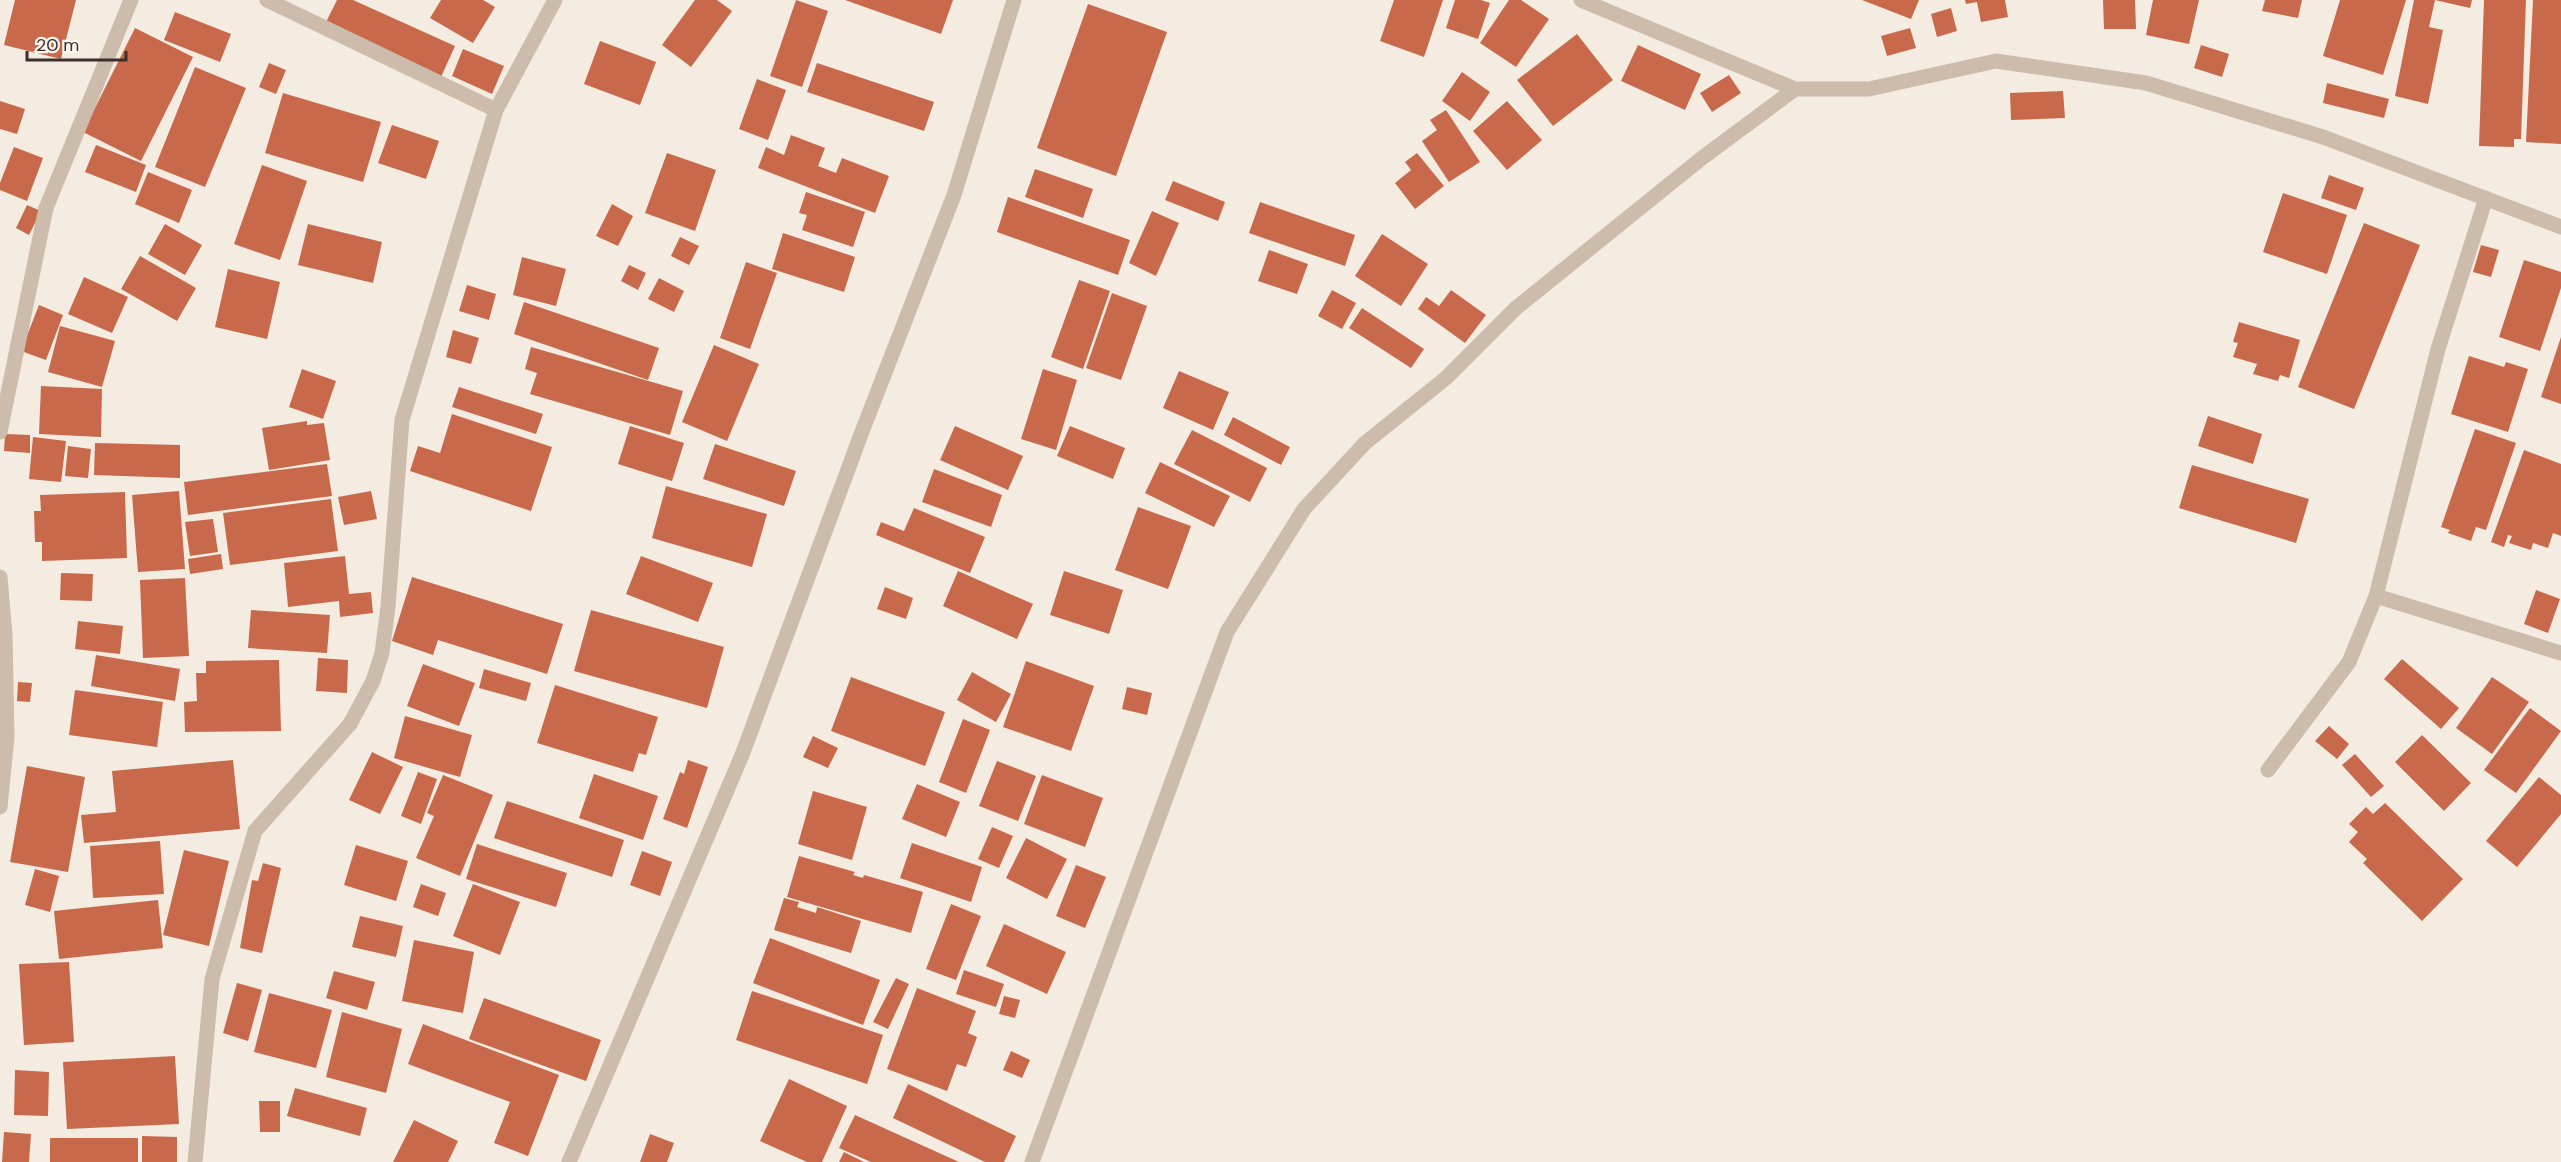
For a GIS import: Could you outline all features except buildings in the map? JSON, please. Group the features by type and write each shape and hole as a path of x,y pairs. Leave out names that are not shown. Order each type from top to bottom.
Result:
{"street":[{"path":"0,432 46,208 131,0"},
{"path":"267,0 496,110"},
{"path":"195,1162 212,979 255,831 350,724 373,681 382,653 388,607 402,420 496,110 555,0"},
{"path":"569,1162 746,744 863,429 954,195 1014,0"},
{"path":"1581,0 1795,89 1869,89 1996,61 2145,82 2323,137 2561,227"},
{"path":"1032,1162 1227,632 1304,508 1365,443 1446,378 1516,308 1702,158 1795,89"},
{"path":"2268,770 2349,662 2376,596 2438,349 2486,198"},
{"path":"0,577 5,635 7,737 0,807"},
{"path":"2376,596 2561,653"}]}
